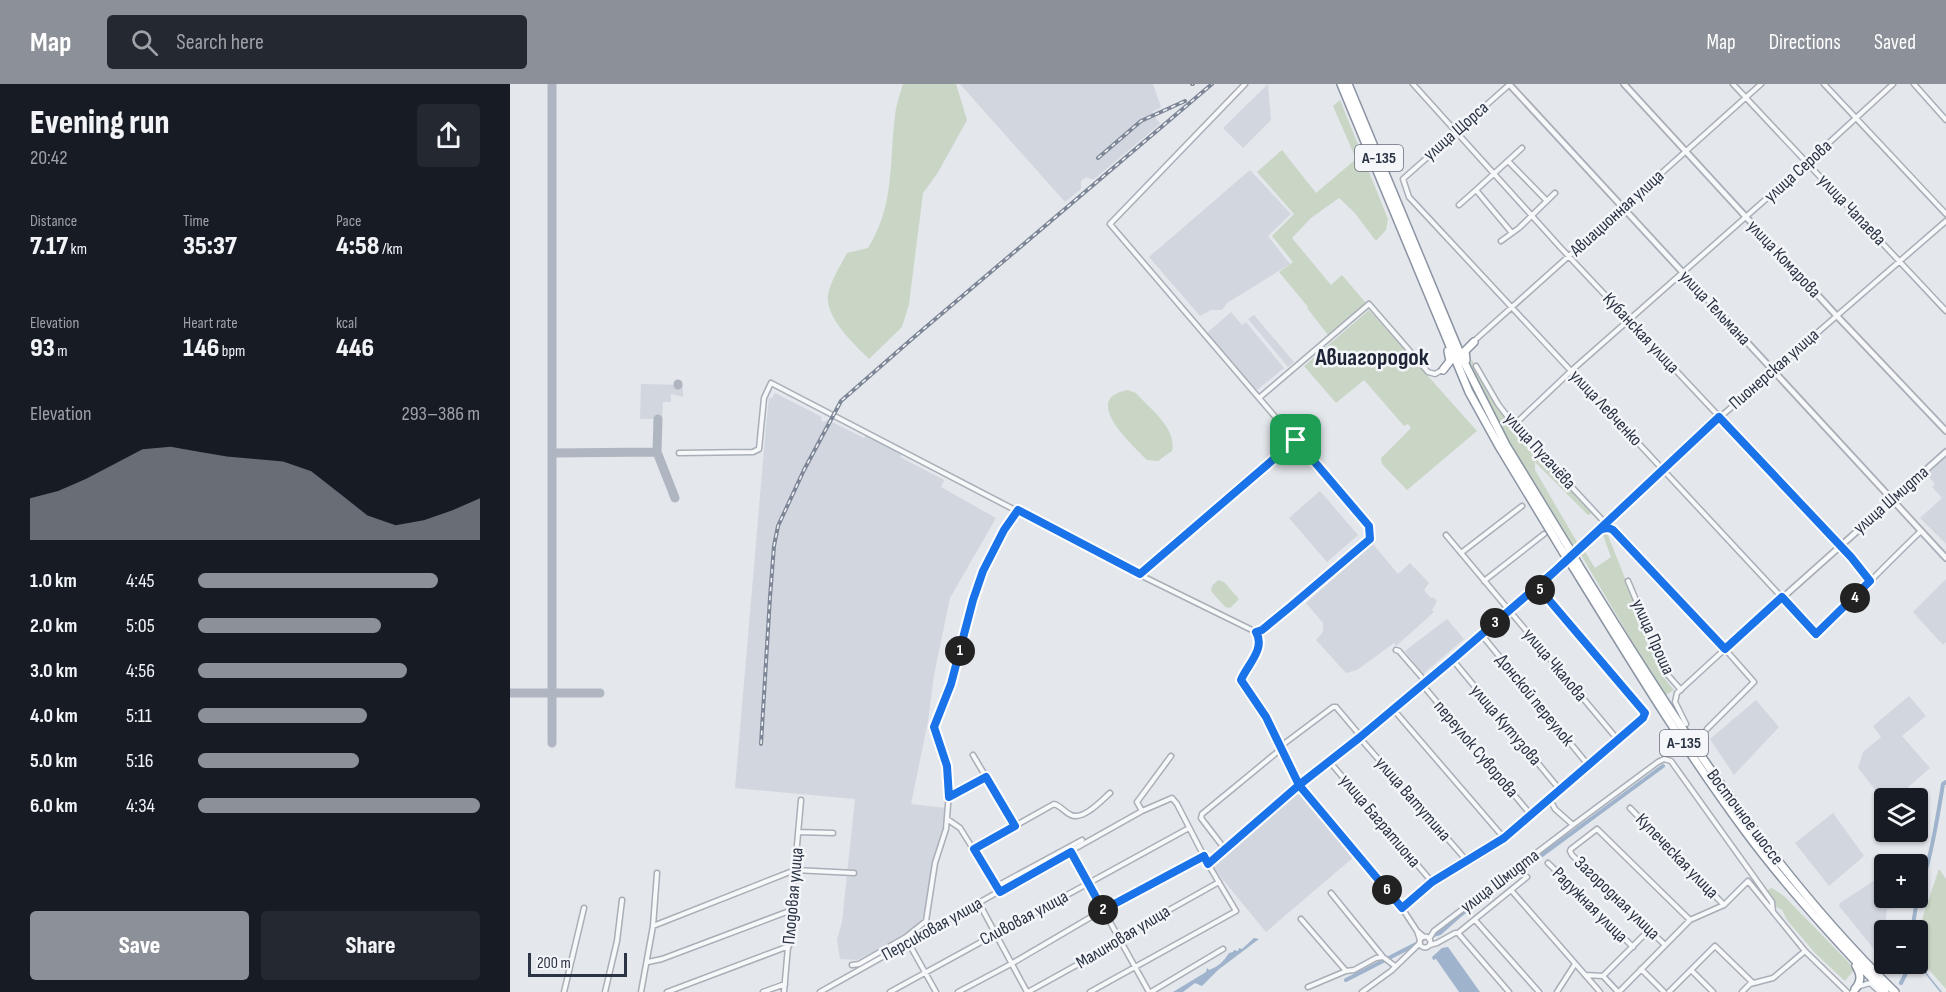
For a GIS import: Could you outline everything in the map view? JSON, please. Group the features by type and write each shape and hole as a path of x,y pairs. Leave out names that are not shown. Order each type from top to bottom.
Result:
{"highway":[{"name":"А-135","path":"1341,84 1427,285 1447,322 1503,447"},
{"name":"А-135","path":"1348,84 1443,331 1469,392 1576,566"},
{"path":"1447,322 1461,343 1474,342"},
{"path":"1443,331 1442,336 1450,358 1443,370"},
{"path":"1473,381 1464,353 1474,342"},
{"path":"1443,370 1450,366 1455,368 1469,392"},
{"name":"Восточное шоссе","path":"1576,566 1704,774 1768,860 1842,947 1885,992"},
{"name":"Восточное шоссе","path":"1576,566 1679,725 1754,831 1838,932 1895,992"},
{"path":"1842,947 1860,975 1859,985 1852,991"}],"street":[{"path":"1245,84 1110,224 1369,526 1370,539 1262,630 1256,632"},
{"name":"Кубанская улица","path":"1413,84 1493,174 1870,581"},
{"name":"улица Щорса","path":"1402,179 1510,84"},
{"name":"улица Тельмана","path":"1510,84 1946,558"},
{"name":"улица Комарова","path":"1624,84 1946,431"},
{"name":"улица Чапаева","path":"1733,84 1946,310"},
{"name":"Авиационная улица","path":"1474,342 1761,84"},
{"path":"1824,84 1946,214"},
{"name":"улица Серова","path":"1514,425 1571,371 1893,84"},
{"path":"1914,84 1946,120"},
{"path":"1459,205 1522,148"},
{"path":"1509,161 1547,201"},
{"name":"улица Левченко","path":"1402,179 1409,197 1816,634 1870,581"},
{"path":"1476,190 1512,233"},
{"path":"1501,241 1532,216 1555,193"},
{"name":"Пионерская улица","path":"1208,864 1299,785 1361,736 1538,587 1719,417 1946,221"},
{"path":"1259,398 1369,304 1428,372 1435,374 1443,370"},
{"name":"улица Пугачёва","path":"1476,366 1498,404 1514,425 1754,682 1707,729"},
{"path":"680,453 753,452 759,449 764,398 771,383 1256,632 1260,638 1259,644 1241,680 1266,717 1299,785 1402,908 1424,942"},
{"path":"1140,574 1296,440"},
{"name":"улица Шмидта","path":"1679,692 1946,452"},
{"path":"1461,553 1522,506"},
{"path":"852,964 859,964 907,939 926,921 935,863 946,829 949,797 947,766 934,727 951,684 983,571 1004,530 1018,510"},
{"path":"1600,530 1611,529"},
{"path":"1870,581 1921,531"},
{"path":"1484,581 1544,534"},
{"name":"улица Чкалова","path":"1446,535 1618,740"},
{"name":"улица Проша","path":"1628,581 1667,674 1679,692"},
{"name":"улица Шмидта","path":"1402,908 1432,882 1504,838 1643,718 1645,713 1538,587"},
{"name":"Донской переулок","path":"1481,634 1589,766"},
{"name":"переулок Суворова","path":"1396,650 1531,815"},
{"name":"улица Кутузова","path":"1452,660 1560,790"},
{"path":"1679,692 1675,702 1686,724"},
{"path":"1224,848 1201,818 1202,814 1281,749 1285,743 1333,707 1336,707 1361,736"},
{"path":"1393,709 1504,838"},
{"name":"улица Ватутина","path":"1361,736 1467,861"},
{"path":"973,755 1015,826"},
{"path":"1142,811 1137,802 1171,756"},
{"name":"улица Шмидта","path":"1424,942 1434,931 1573,825 1658,762 1668,759 1675,764 1772,902 1773,912"},
{"name":"улица Багратиона","path":"1329,761 1432,882"},
{"path":"949,797 986,777"},
{"path":"974,849 1054,804 1072,816 1076,816 1084,813 1110,794"},
{"name":"Персиковая улица","path":"824,991 907,939 1000,892 1142,811 1172,798 1189,828"},
{"path":"1550,798 1556,809 1573,825"},
{"name":"Плодовая улица","path":"784,992 801,800"},
{"name":"Купеческая улица","path":"1630,808 1724,905"},
{"path":"947,819 960,828 1000,892"},
{"path":"1090,992 1236,911 1189,828"},
{"name":"Сливовая улица","path":"890,992 1189,828"},
{"name":"Купеческая улица","path":"1570,851 1597,829 1690,920"},
{"path":"798,832 834,833"},
{"path":"997,886 1082,840"},
{"name":"Загородная улица","path":"1570,851 1665,945"},
{"path":"1071,852 1150,992 1223,949"},
{"path":"958,992 1204,856"},
{"name":"Радужная улица","path":"1548,863 1633,947"},
{"path":"653,926 795,870 854,873"},
{"path":"641,992 653,926 657,873"},
{"path":"1362,992 1391,971 1424,942 1437,943 1458,933 1527,877"},
{"path":"1585,975 1603,976 1619,992 1690,920 1724,905 1748,881 1805,951 1852,991 1870,983 1880,992"},
{"name":"Малиновая улица","path":"1027,992 1120,941 1137,928 1219,882"},
{"path":"1511,890 1600,992"},
{"path":"1331,893 1383,957 1395,966"},
{"path":"605,992 617,941 622,900"},
{"path":"979,903 1027,992"},
{"path":"564,992 584,908"},
{"path":"648,962 662,959 792,910"},
{"path":"1301,919 1346,970"},
{"path":"1475,920 1539,992"},
{"path":"1603,976 1649,930"},
{"path":"1458,933 1509,992"},
{"path":"907,939 936,992"},
{"path":"667,992 789,946"},
{"path":"1669,992 1715,946 1753,983"},
{"path":"1742,992 1753,983 1773,978 1805,951"},
{"path":"1308,987 1383,957"},
{"path":"1557,992 1575,964"},
{"path":"1641,969 1664,992"},
{"path":"1691,970 1713,992"},
{"path":"764,992 785,984"}],"shaded area":[{"path":"960,84 1153,84 1161,107 1152,112 1160,124 1093,180 1086,177 1081,181 1081,189 1065,202"},
{"path":"1268,84 1271,120 1243,148 1223,128"},
{"path":"1250,170 1291,214 1268,236 1290,264 1227,303 1222,310 1211,310 1200,316 1149,257"},
{"path":"1231,312 1242,325 1246,322 1284,368 1257,390 1207,333"},
{"path":"1254,315 1294,362 1288,367 1248,319"},
{"path":"641,384 683,385 683,397 671,394 671,402 663,402 662,419 640,419"},
{"path":"775,393 822,417 821,420 824,422 830,421 864,438 866,435 902,453 900,457 944,480 941,487 996,518 950,598 934,675 928,721 911,804 946,808 942,836 921,925 857,960 840,959 837,940 842,922 855,799 735,788 766,426 769,398 772,398"},
{"path":"1946,457 1946,544 1920,518 1942,498 1932,487 1935,484 1927,475"},
{"path":"1320,491 1358,535 1327,562 1289,518"},
{"path":"1373,544 1398,574 1410,563 1429,583 1424,590 1437,601 1432,610 1434,612 1396,646 1394,643 1357,670 1346,673 1316,640 1323,632 1323,623 1306,603"},
{"path":"1946,579 1946,642 1943,645 1913,612"},
{"path":"1447,619 1464,639 1423,674 1405,651"},
{"path":"1909,696 1926,716 1902,736 1930,768 1907,788 1874,788 1858,768 1863,752 1881,737 1873,726"},
{"path":"1756,700 1779,727 1734,775 1710,739"},
{"path":"1298,788 1355,856 1266,932 1210,864"},
{"path":"1833,813 1864,856 1829,886 1795,843"},
{"path":"1874,881 1874,908 1897,908 1887,909 1886,920 1874,920 1874,949 1839,906 1840,903"}],"green space":[{"path":"903,84 956,84 967,120 937,174 923,193 909,304 902,327 869,359 838,325 830,309 828,296 834,277 847,253 868,248 883,216 889,183 896,112"},
{"path":"1340,100 1388,219 1386,230 1376,241 1354,212 1339,198 1311,218 1292,238 1331,285 1342,275 1366,303 1328,335 1279,272 1293,262 1272,236 1294,214 1257,172 1282,150 1316,193 1356,159 1333,106"},
{"path":"1369,310 1477,431 1407,490 1382,464 1381,458 1411,428 1408,424 1404,426 1364,380 1336,403 1304,366"},
{"path":"1472,360 1499,409 1520,437 1594,512 1588,515 1535,462 1535,470 1577,542 1573,545 1508,440 1469,364"},
{"path":"1128,390 1136,393 1155,412 1170,434 1172,451 1158,461 1147,460 1140,453 1121,433 1109,411 1108,402 1114,395"},
{"path":"1607,533 1665,679 1674,690 1664,696 1580,553 1584,550 1595,568 1611,557 1603,535"},
{"path":"1218,580 1224,582 1239,599 1230,608 1225,607 1211,591 1212,586"},
{"path":"1939,869 1946,879 1946,989 1928,969 1928,920 1922,920 1926,908 1928,908 1928,901"},
{"path":"1772,888 1784,896 1854,968 1845,981 1815,953 1787,920 1782,910 1773,905 1764,895 1765,891"}],"water":[{"path":"1254,938 1259,939 1218,970 1202,986 1195,983 1183,992 1173,992 1206,972 1207,968 1209,970 1218,965 1229,953 1234,950 1238,951 1239,948 1242,949"},
{"path":"1448,947 1480,992 1459,992 1436,959 1433,960 1432,957 1442,948"}],"waterway":[{"path":"1430,936 1440,933 1459,916 1663,766"},
{"path":"1914,920 1937,821 1943,784 1946,782"},
{"path":"1346,980 1420,942"},
{"path":"1901,983 1906,974"},
{"path":"1926,974 1941,992"}],"taxiway":[{"path":"552,84 552,743"},
{"path":"657,452 658,419"},
{"path":"552,453 657,452 675,498"},
{"path":"510,693 600,693"}],"railway":[{"path":"761,744 770,597 778,526 804,470 841,401 1212,84"},
{"path":"1098,158 1141,121 1185,101"}],"district":[{"name":"Авиагородок","path":"1372,357"}],"route":[{"path":"1296,440 1140,574 1018,510 1004,530 988,559 975,591 951,684 934,727 947,766 949,797 986,777 1015,826 974,849 1000,892 1071,852 1103,910 1204,856 1208,864 1299,785 1359,738 1538,587 1602,529 1613,530 1725,649 1782,597 1816,634 1870,581 1851,557 1719,417 1538,587 1645,713 1643,718 1504,838 1432,882 1402,908 1303,792 1299,785 1294,778 1266,717 1241,680 1257,652 1260,638 1256,632 1262,630 1370,539 1369,526 1296,440"}]}
